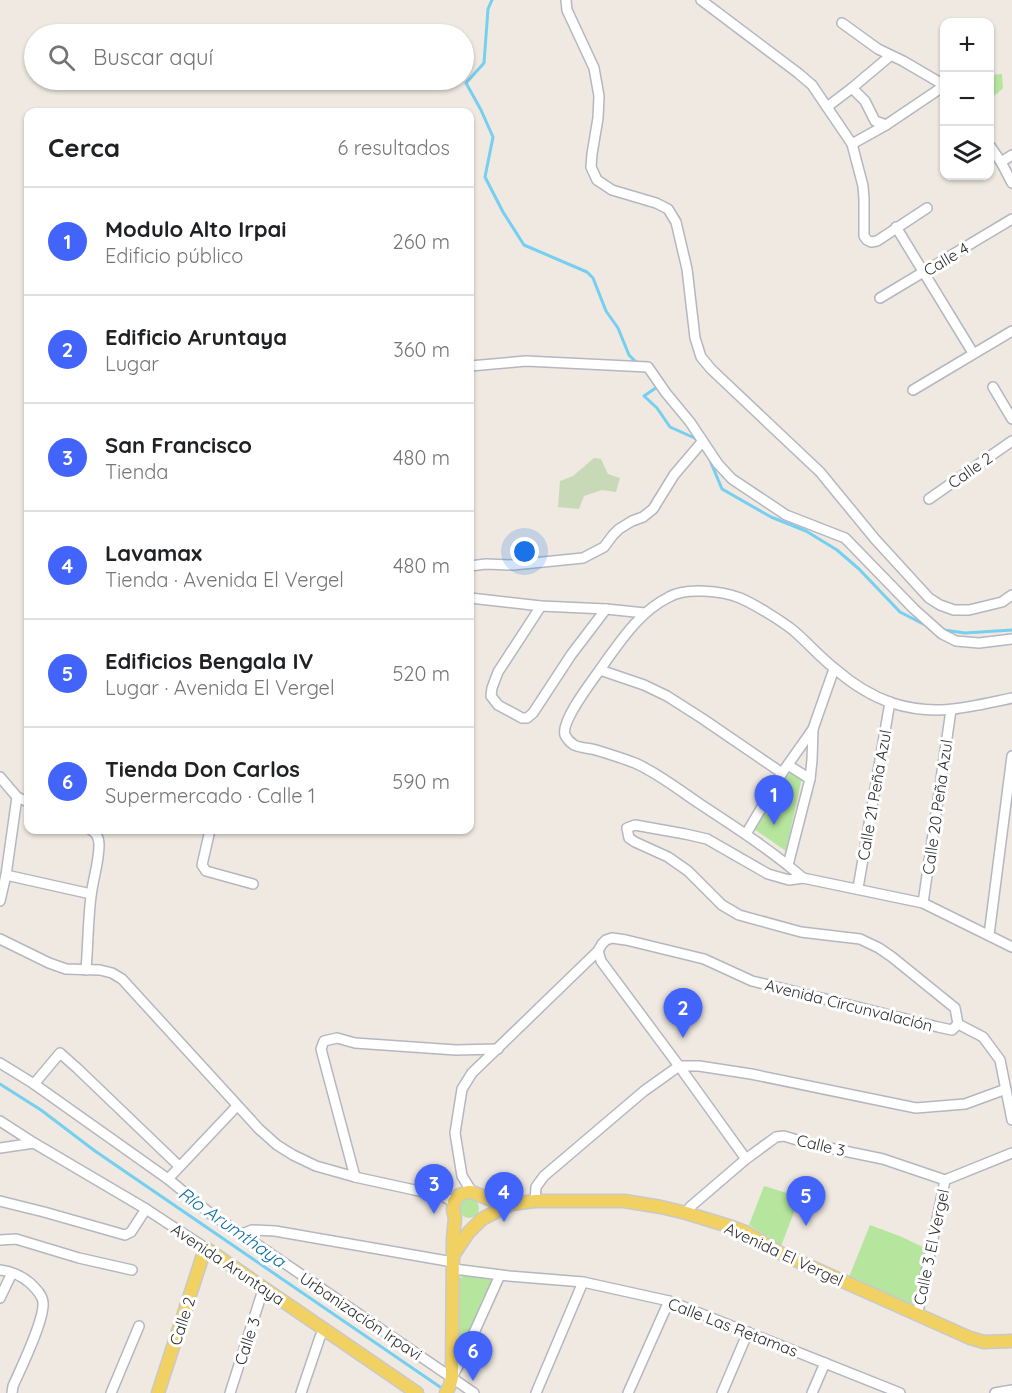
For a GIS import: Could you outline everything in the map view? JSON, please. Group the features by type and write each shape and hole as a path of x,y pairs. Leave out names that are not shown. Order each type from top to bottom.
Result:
{"main road":[{"path":"449,1385 454,1202 459,1195 468,1192 511,1204"},
{"path":"454,1262 485,1209 483,1200 476,1194"},
{"name":"Avenida El Vergel","path":"511,1204 624,1201 686,1213 745,1232 780,1253 970,1338 984,1342 1012,1341"},
{"path":"455,1218 465,1224 479,1221 511,1204"},
{"name":"Avenida Aruntaya","path":"207,1249 417,1393"},
{"name":"Calle 2","path":"159,1393 203,1255 207,1249"}],"street":[{"path":"566,0 567,10 594,68 599,96 591,167 597,180 612,190 656,203 668,209 676,222 687,269 695,338 701,357 820,472 866,546 914,609 942,634 956,641 979,643 1012,639"},
{"path":"701,0 812,85 852,144 863,186 865,238 868,242 874,242 927,208"},
{"path":"842,22 878,49 940,82"},
{"path":"827,107 890,56"},
{"path":"852,88 865,101 875,121 886,125"},
{"path":"852,144 886,125 940,88"},
{"path":"994,152 1012,183"},
{"path":"1001,162 1012,155"},
{"name":"Calle 4","path":"880,298 1012,219"},
{"path":"896,227 973,353"},
{"path":"913,390 1012,331"},
{"path":"474,366 526,361 648,367 724,472 786,515 866,546 918,586 929,598 954,610 969,610 1002,603 1012,595"},
{"path":"993,387 1012,419"},
{"name":"Calle 2","path":"929,499 1012,441"},
{"path":"474,566 513,566 583,558 594,554 604,547 619,529 644,517 654,509 674,475 702,442"},
{"path":"803,878 746,834 662,779 618,756 576,746 565,735 565,727 573,709 629,629 645,613 670,596 684,592 722,593 740,598 793,630 834,669 865,690 890,702 921,710 951,710 1012,698"},
{"path":"474,598 541,606 645,613"},
{"path":"541,606 498,672 492,688 491,696 494,701 522,718 527,718 533,712 571,655 606,609"},
{"path":"746,834 785,769 813,729 834,669"},
{"path":"600,670 644,685 667,696 785,769 810,779"},
{"name":"Calle 21 Peña Azul","path":"858,888 890,702"},
{"name":"Calle 20 Peña Azul","path":"923,903 951,710"},
{"path":"788,865 810,779 813,729"},
{"path":"989,936 1012,756"},
{"path":"0,777 17,797 24,800"},
{"path":"0,901 17,797"},
{"name":"Avenida Circunvalación","path":"476,1194 462,1176 455,1133 462,1089 472,1073 598,951 602,944 612,938 704,959 752,981 952,1030 958,1024 955,1008 879,948 860,939 801,932 739,915 722,905 688,871 669,857 635,842 630,838 627,828 635,825 657,828 707,839 768,874 789,880 803,878 923,903 1012,947"},
{"path":"86,970 91,894 98,859 98,834"},
{"path":"209,834 202,865 206,871 253,884"},
{"path":"6,875 91,894"},
{"path":"0,939 66,969 100,970 122,979 237,1106 277,1145 293,1155 316,1166 442,1196 454,1202"},
{"path":"598,951 601,961 746,1159"},
{"path":"958,1024 983,1037 1000,1060 1012,1120"},
{"path":"355,1177 321,1049 324,1041 338,1038 356,1043 456,1050 498,1049"},
{"path":"34,1084 60,1053 179,1166"},
{"name":"Urbanización Irpavi","path":"0,1063 34,1084 168,1179 212,1215 242,1234 449,1385 474,1393"},
{"path":"535,1202 536,1187 544,1176 644,1091 679,1066 730,1070 916,1108 965,1104 1006,1089"},
{"path":"168,1179 237,1106"},
{"name":"Avenida Aruntaya","path":"0,1121 146,1209 207,1249"},
{"name":"Calle 3","path":"686,1213 746,1159 776,1137 784,1136 810,1144 883,1159 945,1180"},
{"path":"2,1147 34,1143"},
{"path":"945,1180 1012,1153"},
{"name":"Calle 3 El Vergel","path":"916,1315 945,1180"},
{"path":"0,1202 124,1235 131,1232 146,1209"},
{"name":"Calle Las Retamas","path":"242,1234 252,1230 275,1232 454,1262 500,1275 583,1282 669,1301 900,1393"},
{"path":"0,1240 16,1239 79,1258 132,1270"},
{"path":"0,1270 27,1280 43,1299 39,1325 12,1393"},
{"path":"0,1298 12,1273"},
{"path":"449,1385 500,1275"},
{"path":"536,1393 583,1282"},
{"name":"Calle 3","path":"230,1393 261,1296 266,1289"},
{"path":"628,1393 669,1301"},
{"path":"111,1393 139,1326"},
{"path":"301,1393 324,1330"},
{"path":"722,1393 748,1332"},
{"path":"812,1393 825,1363"},
{"path":"995,1393 1012,1390"}],"green space":[{"path":"1002,74 1003,88 994,96 994,75"},
{"path":"594,458 601,459 608,474 620,478 616,492 602,490 584,496 579,509 558,507 560,481 573,476"},
{"path":"792,772 802,778 786,851 754,829 784,780"},
{"path":"764,1186 800,1197 781,1246 749,1225"},
{"path":"465,1198 473,1198 479,1204 479,1212 473,1218 465,1218 459,1212 459,1204"},
{"path":"870,1225 927,1249 916,1304 911,1306 849,1277"},
{"path":"464,1275 487,1277 493,1284 462,1353 460,1353 458,1352 459,1279"}],"waterway":[{"path":"474,74 484,63 488,9 492,0"},
{"path":"470,90 493,137 485,177 503,212 524,245 587,272 593,278 606,311 618,328 629,355 638,364"},
{"path":"660,385 644,396 657,408 670,427 699,440"},
{"path":"709,458 722,489 771,517 806,531 837,550 859,569 900,612 929,627"},
{"path":"944,630 965,633 1012,630"},
{"name":"Río Arumthaya","path":"0,1084 41,1110 95,1151 443,1389"}],"place":[{"name":"Modulo Alto Irpai","path":"774,825"},
{"name":"Edificio Aruntaya","path":"683,1038"},
{"name":"San Francisco","path":"434,1214"},
{"name":"Lavamax","path":"504,1222"},
{"name":"Edificios Bengala IV","path":"806,1226"},
{"name":"Tienda Don Carlos","path":"473,1381"}]}
